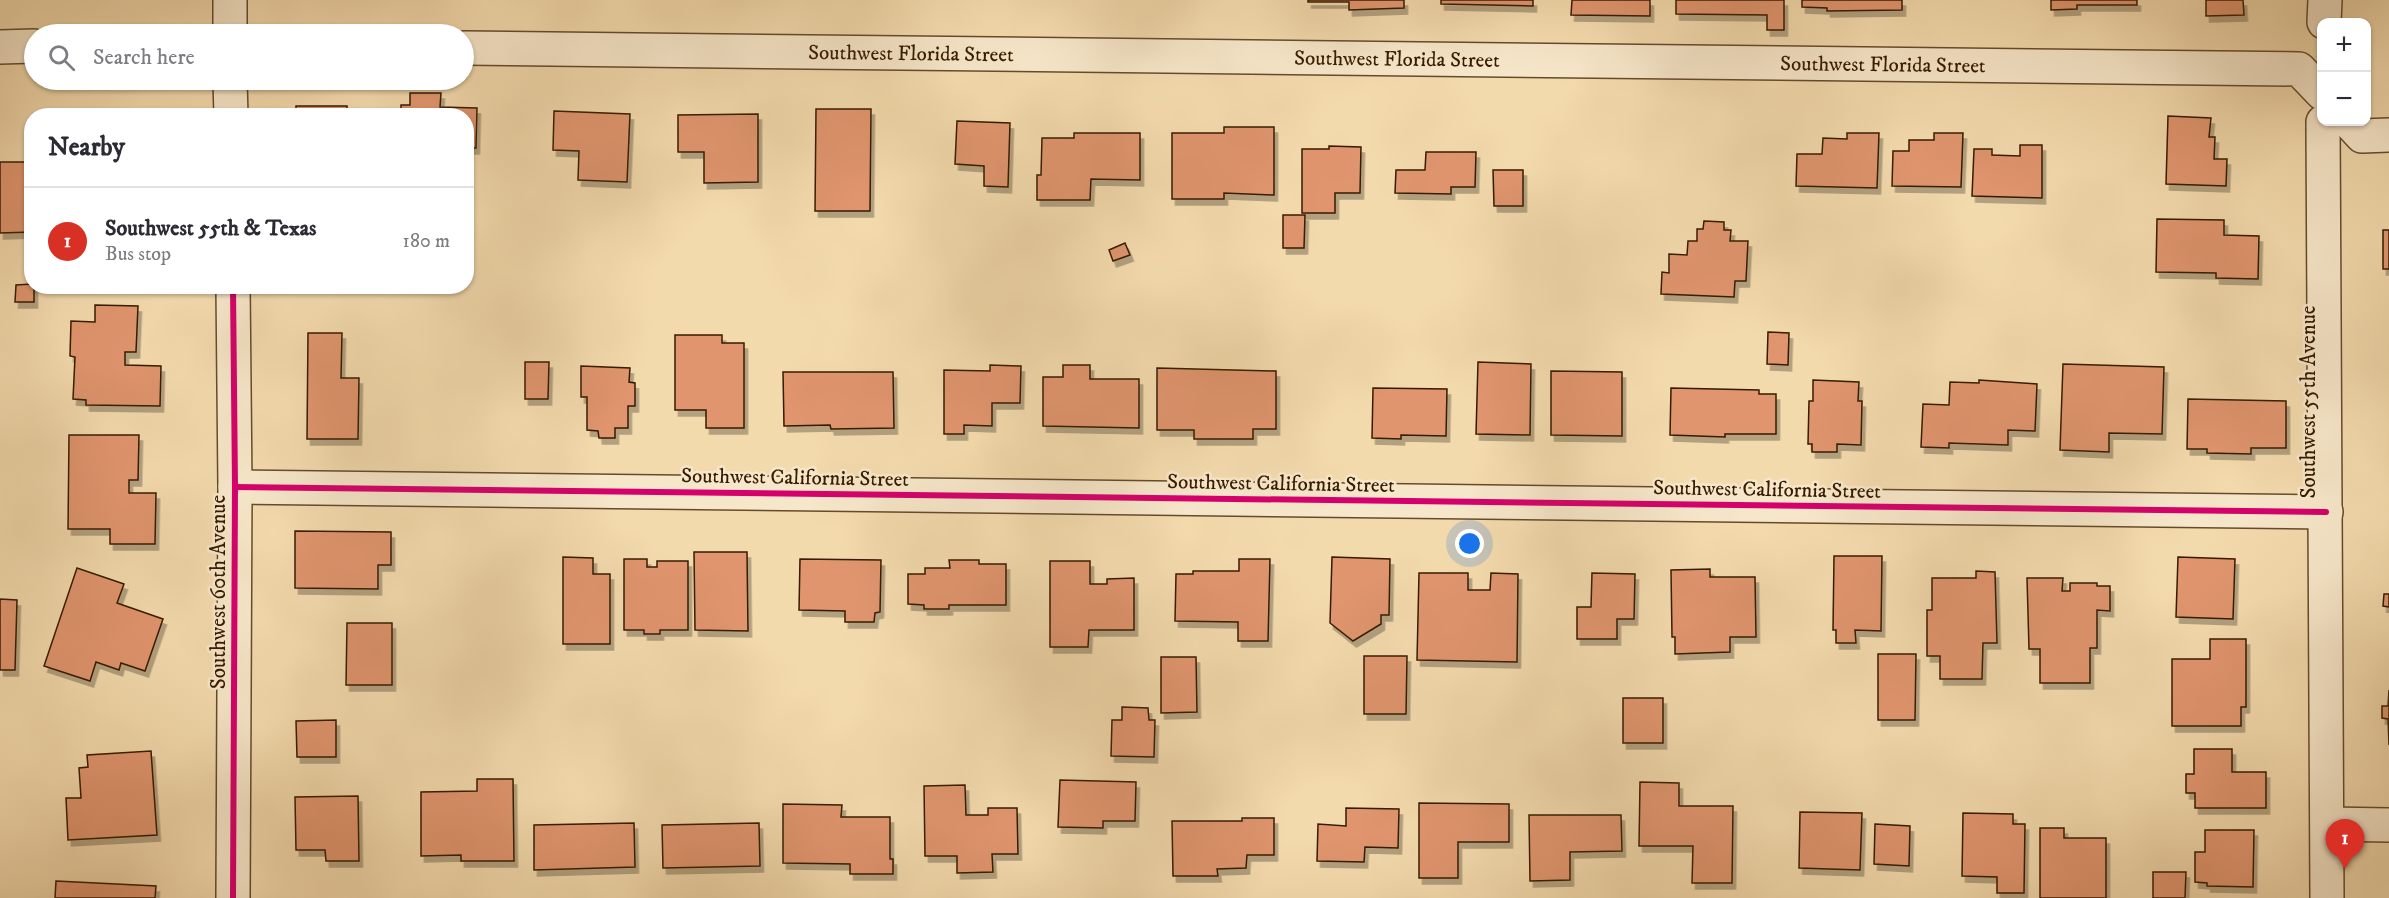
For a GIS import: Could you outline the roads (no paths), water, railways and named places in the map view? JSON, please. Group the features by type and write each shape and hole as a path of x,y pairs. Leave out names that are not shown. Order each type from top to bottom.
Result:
{"street":[{"path":"230,0 230,24"},
{"path":"2324,18 2325,0"},
{"path":"0,47 24,46"},
{"name":"Southwest Florida Street","path":"474,48 2299,69 2317,88"},
{"path":"230,90 231,108"},
{"name":"Southwest 55th Avenue","path":"2323,126 2327,898"},
{"path":"2353,126 2362,135 2389,135"},
{"name":"Southwest 60th Avenue","path":"233,294 235,488 233,898"},
{"name":"Southwest California Street","path":"235,488 2325,512"},
{"path":"2328,824 2389,825"}],"place":[{"name":"Southwest 55th & Texas","path":"2345,869"}]}
